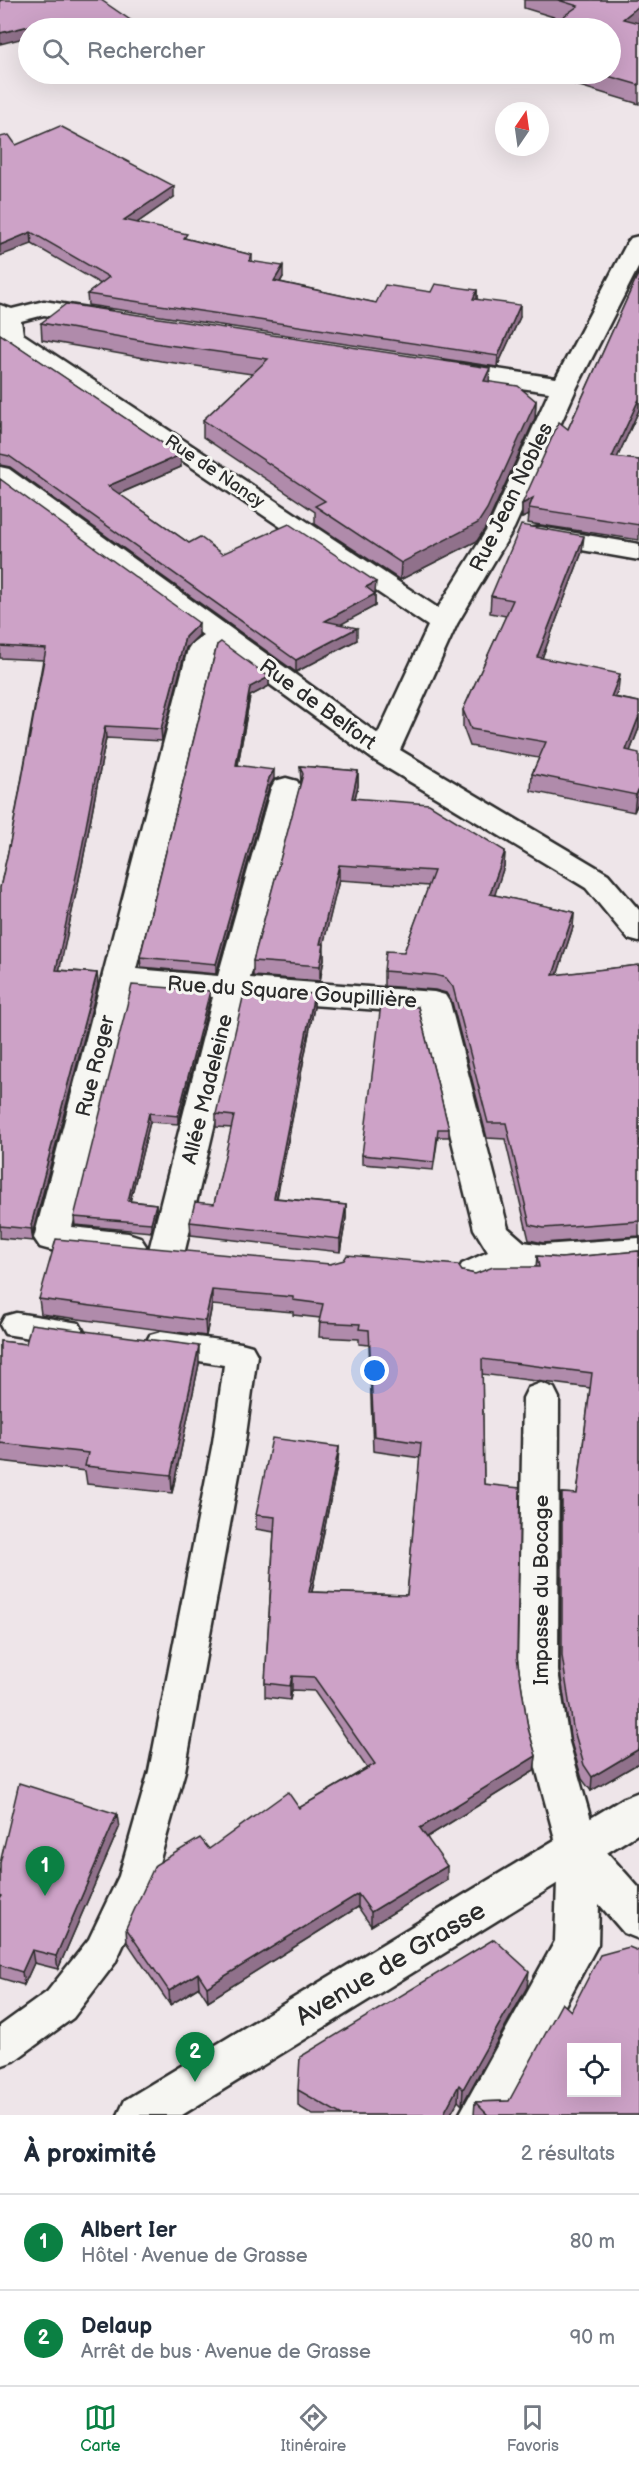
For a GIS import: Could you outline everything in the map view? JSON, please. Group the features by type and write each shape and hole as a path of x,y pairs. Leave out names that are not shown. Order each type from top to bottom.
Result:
{"street":[{"name":"Rue Jean Nobles","path":"384,753 443,624 501,528 564,387 639,243"},
{"path":"4,314 44,308 127,320"},
{"name":"Rue de Nancy","path":"4,314 11,337 76,378 443,624"},
{"path":"422,365 564,387"},
{"name":"Rue de Belfort","path":"0,475 384,753 597,881 638,927"},
{"path":"501,528 639,552"},
{"name":"Rue Roger","path":"202,1253 52,1238 202,649 224,635"},
{"name":"Allée Madeleine","path":"167,1250 231,988 286,788"},
{"name":"Rue du Square Goupillière","path":"117,979 434,1002 490,1229 500,1244 517,1254"},
{"path":"475,1274 517,1254 542,1258 639,1251"},
{"name":"Impasse du Bocage","path":"541,1398 538,1671 549,1742 579,1850"},
{"name":"Avenue de Grasse","path":"141,2115 579,1850 639,1811"},
{"path":"579,1850 639,1919"},
{"path":"482,2115 576,1944 579,1850"}],"lane":[{"path":"16,1325 95,1335"},
{"path":"0,2048 60,2005 102,1952 137,1877 167,1771 229,1442 241,1355 129,1340"}],"building":[{"path":"0,0 101,0 127,18 18,18 18,29 0,33"},
{"path":"558,0 639,0 639,6 623,19 639,23 639,85 621,80 621,18 561,18 578,6"},
{"path":"60,126 174,186 124,220 187,234 184,238 252,255 249,261 283,266 274,281 376,303 385,285 431,292 435,284 477,290 473,299 520,305 498,356 87,294 109,277 31,232 0,245 0,137 9,135 16,145"},
{"path":"639,272 639,399 612,457 639,460 639,525 529,508 533,498 522,504 559,422 568,429"},
{"path":"66,304 490,368 484,381 518,386 536,401 487,509 478,523 401,563 315,506 325,501 203,420 268,359 161,344 41,323"},
{"path":"0,334 180,455 108,486 189,543 200,537 222,554 289,524 376,582 366,587 375,594 325,621 357,628 296,660 9,456 0,454"},
{"path":"0,479 199,623 185,637 161,729 105,726 56,970 97,973 31,1225 32,1229 0,1226 0,888 46,649 0,646"},
{"path":"521,525 584,536 537,657 620,674 611,697 639,702 639,716 626,750 639,753 639,788 636,795 532,774 546,742 471,729 463,710 513,600 491,596"},
{"path":"221,642 269,677 250,687 236,765 274,770 269,778 216,964 140,957 217,645"},
{"path":"300,766 358,771 352,798 429,804 505,851 490,894 574,912 553,975 639,965 639,1221 544,1228 530,1225 506,1123 488,1123 453,987 446,978 435,975 384,971 386,951 404,952 434,871 339,865 320,944 324,944 320,966 253,961 303,774"},
{"path":"132,985 210,991 178,1116 149,1113 128,1201 156,1204 151,1223 74,1217"},
{"path":"245,989 314,994 274,1198 346,1205 340,1239 190,1222 195,1202 214,1204 234,1116 216,1114"},
{"path":"381,1004 418,1007 449,1129 438,1129 434,1162 362,1155"},
{"path":"56,1239 330,1264 344,1260 347,1255 458,1265 462,1271 475,1274 493,1267 539,1267 537,1256 561,1258 639,1251 639,1749 592,1777 584,1765 573,1727 562,1656 562,1493 577,1494 592,1373 482,1359 484,1484 520,1488 517,1657 528,1728 536,1756 420,1828 447,1866 371,1912 358,1894 207,1987 198,1973 169,1991 126,1928 155,1865 200,1838 209,1849 288,1792 299,1808 375,1764 314,1677 292,1676 290,1686 265,1683 275,1517 256,1515 272,1438 339,1447 309,1592 407,1595 421,1443 374,1436 369,1330 359,1329 360,1324 319,1322 323,1304 293,1300 293,1297 212,1290 205,1321 39,1299"},
{"path":"31,1324 199,1346 171,1475 85,1466 88,1453 0,1443 0,1341 26,1344"},
{"path":"19,1783 117,1814 56,1956 32,1950 22,1972 0,1965 0,1899 2,1896 0,1895 0,1863"},
{"path":"494,1939 529,1971 463,2089 459,2085 443,2115 342,2115 298,2090 300,2057"},
{"path":"629,1947 639,1951 639,2115 488,2115 475,2102 509,2101 562,2003 571,2011 600,1955"}],"place":[{"name":"Albert Ier","path":"45,1896"},
{"name":"Delaup","path":"195,2082"}]}
